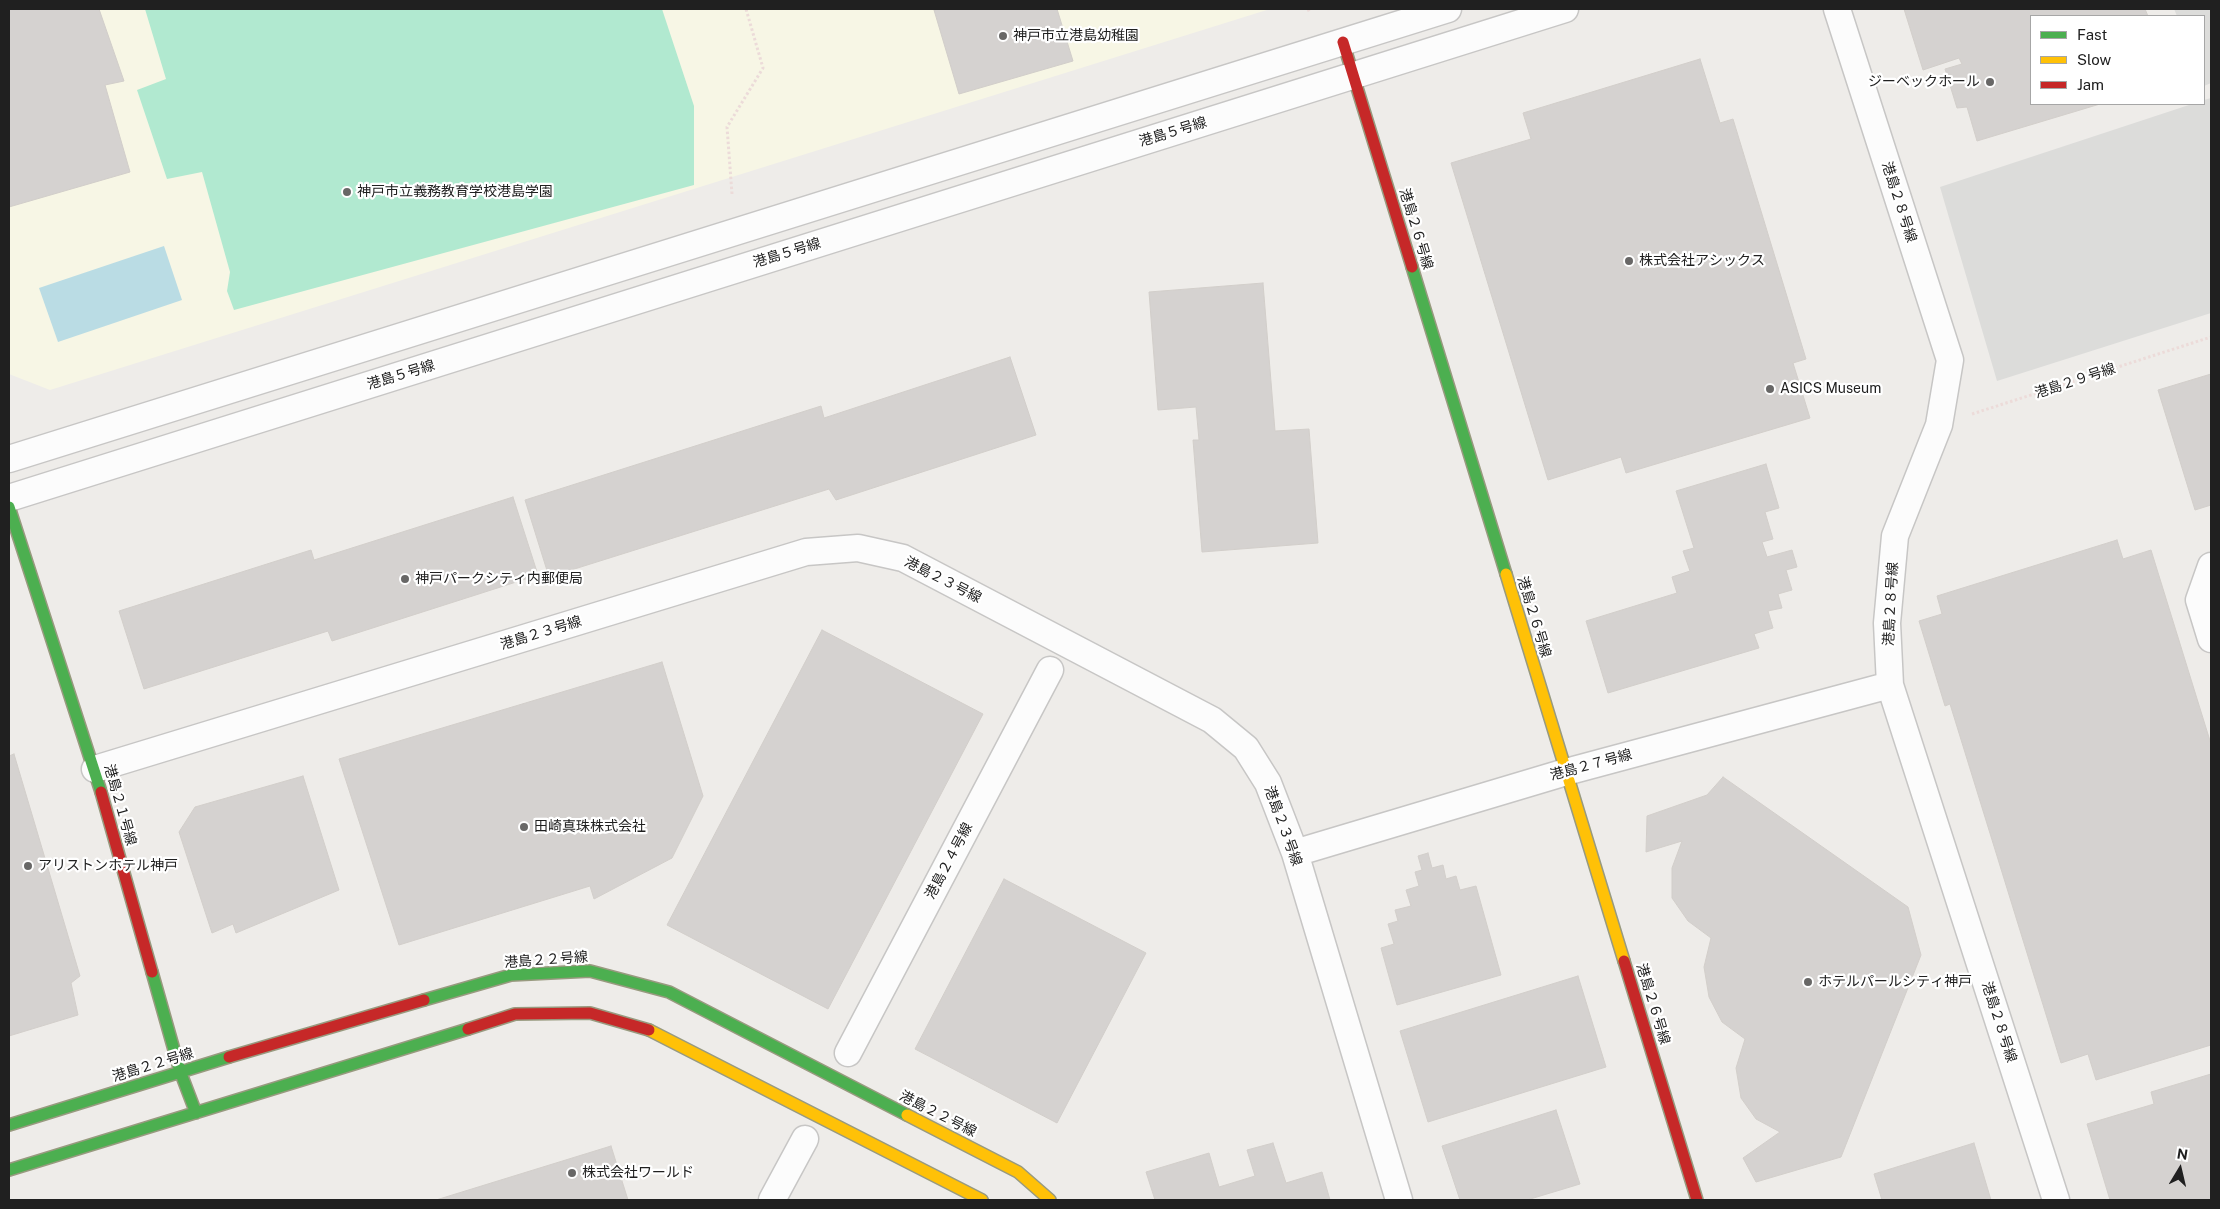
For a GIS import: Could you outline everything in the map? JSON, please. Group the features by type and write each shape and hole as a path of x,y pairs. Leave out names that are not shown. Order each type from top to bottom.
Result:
{"street":[{"path":"9,459 1448,9"},
{"name":"港島５号線","path":"9,498 1565,9"},
{"name":"港島２８号線","path":"1837,9 1950,360 1938,425 1895,536 1888,623 1890,685 2056,1200"},
{"name":"港島２６号線","path":"1343,42 1697,1200"},
{"name":"港島２１号線","path":"9,507 95,769 180,1071 196,1113"},
{"name":"港島２３号線","path":"95,769 806,552 858,548 903,558 1212,720 1246,748 1268,783 1295,853 1399,1200"},
{"path":"2211,566 2199,600 2211,639"},
{"name":"港島２４号線","path":"848,1053 1050,670"},
{"name":"港島２７号線","path":"1295,853 1566,772 1890,685"},
{"name":"港島２２号線","path":"9,1125 180,1071 511,975 590,971 669,992 1018,1172 1050,1200"},
{"path":"9,1170 515,1014 590,1013 655,1032 982,1200"},
{"path":"772,1200 805,1139"}],"path":[{"path":"732,194 727,127 763,68 746,9"},
{"name":"港島２９号線","path":"1938,425 2211,337"}],"shaded area":[{"name":"神戸市立義務教育学校港島学園","path":"9,9 1270,9 50,390 9,374"},
{"path":"2174,9 2211,9 2211,83 2205,86 2205,15 2177,15"},
{"path":"2211,98 2211,313 1997,381 1940,187 2189,105 2205,105 2205,100"}],"green space":[{"path":"145,9 662,9 694,106 694,185 234,310 227,291 230,272 202,172 167,179 137,90 166,79"}],"water":[{"path":"164,246 182,300 58,342 39,288"}],"building":[{"path":"9,9 99,9 124,81 105,85 130,172 9,207"},
{"name":"神戸市立港島幼稚園","path":"1057,9 1073,61 959,94 934,10"},
{"name":"ジーベックホール","path":"1904,9 2145,9 2148,15 2030,15 2030,105 2097,105 1977,141 1967,107 1957,108 1945,69 1962,64 1959,58 1923,70"},
{"name":"株式会社アシックス","path":"1700,59 1720,123 1733,119 1806,359 1793,363 1810,418 1626,473 1621,457 1548,480 1451,163 1531,139 1523,113"},
{"path":"1263,283 1275,431 1309,429 1318,543 1202,552 1193,440 1199,440 1196,407 1158,410 1149,292"},
{"path":"1010,357 1036,435 836,500 829,489 549,577 525,500 821,406 824,418"},
{"path":"2211,374 2211,505 2195,510 2158,390"},
{"path":"1766,464 1779,508 1765,512 1773,539 1762,542 1767,557 1792,550 1797,567 1786,570 1792,590 1778,594 1782,608 1768,611 1773,628 1754,634 1759,648 1608,693 1586,621 1677,593 1672,577 1690,571 1683,551 1694,548 1676,491"},
{"path":"513,497 538,575 332,641 328,631 144,689 119,611 311,550 314,560"},
{"path":"2117,540 2123,559 2151,550 2211,744 2211,1045 2096,1080 2088,1054 2061,1063 1950,704 1945,706 1919,621 1942,614 1937,596"},
{"path":"822,630 983,714 828,1009 667,925"},
{"name":"田崎真珠株式会社","path":"662,662 703,796 672,858 594,899 590,886 399,945 339,759"},
{"name":"アリストンホテル神戸","path":"14,754 80,976 71,983 78,1015 9,1036 9,756"},
{"path":"303,776 339,890 236,933 233,924 212,933 179,832 195,807"},
{"name":"ホテルパールシティ神戸","path":"1723,777 1908,907 1921,955 1841,1157 1756,1182 1743,1158 1780,1132 1756,1119 1741,1098 1736,1068 1745,1039 1722,1022 1709,997 1704,967 1711,938 1688,921 1672,898 1672,868 1682,841 1646,852 1647,816 1707,795"},
{"path":"1428,853 1432,868 1443,865 1446,879 1456,876 1460,890 1476,886 1501,975 1397,1005 1381,948 1394,944 1388,924 1398,921 1395,910 1411,906 1406,890 1419,886 1415,872 1422,870 1418,856"},
{"path":"1004,879 1146,953 1057,1123 915,1049"},
{"path":"1578,976 1606,1067 1428,1122 1400,1031"},
{"path":"2211,1074 2211,1200 2110,1200 2087,1124 2154,1104 2151,1092"},
{"path":"1556,1110 1580,1184 1527,1200 1460,1200 1442,1146"},
{"path":"1273,1143 1286,1183 1322,1172 1330,1200 1155,1200 1146,1172 1209,1153 1219,1187 1255,1176 1247,1150"},
{"path":"1974,1143 1991,1200 1882,1200 1874,1174"},
{"name":"株式会社ワールド","path":"611,1146 628,1200 436,1200"}],"traffic: fast":[{"path":"1412,267 1506,574"},
{"path":"9,507 101,792"},
{"path":"424,1000 511,975 590,971 669,992 907,1115"},
{"path":"152,972 180,1071 196,1113"},
{"path":"9,1170 468,1029"},
{"path":"9,1125 229,1057"}],"traffic: slow":[{"path":"1506,574 1624,961"},
{"path":"649,1030 982,1200"},
{"path":"907,1115 1018,1172 1050,1200"}],"traffic: jam":[{"path":"1343,42 1412,267"},
{"path":"101,792 152,972"},
{"path":"1624,961 1697,1200"},
{"path":"229,1057 424,1000"},
{"path":"468,1029 515,1014 590,1013 649,1030"}],"place":[{"name":"神戸市立港島幼稚園","path":"1003,36"},
{"name":"ジーベックホール","path":"1990,82"},
{"name":"神戸市立義務教育学校港島学園","path":"347,192"},
{"name":"株式会社アシックス","path":"1629,261"},
{"name":"ASICS Museum","path":"1770,389"},
{"name":"神戸パークシティ内郵便局","path":"405,579"},
{"name":"田崎真珠株式会社","path":"524,827"},
{"name":"アリストンホテル神戸","path":"28,866"},
{"name":"ホテルパールシティ神戸","path":"1808,982"},
{"name":"株式会社ワールド","path":"572,1173"}]}
